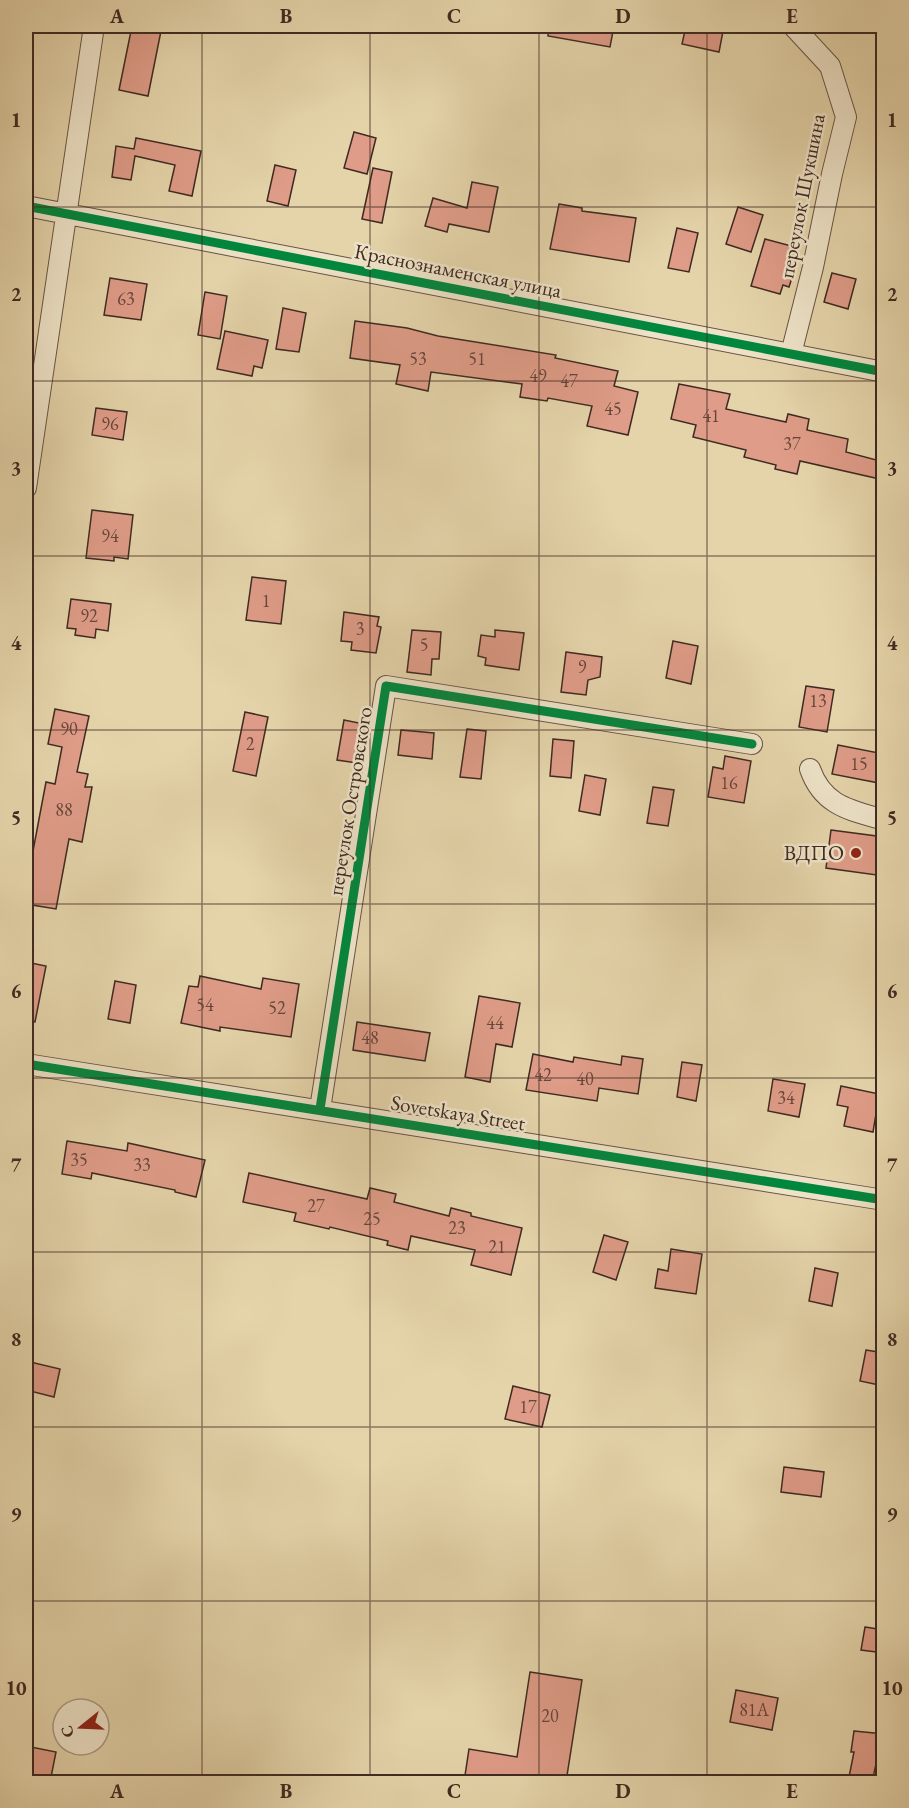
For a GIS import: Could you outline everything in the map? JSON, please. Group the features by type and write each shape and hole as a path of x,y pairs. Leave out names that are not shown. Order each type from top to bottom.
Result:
{"street":[{"path":"26,488 94,26"},
{"name":"переулок Шукшина","path":"790,354 813,267 846,117 830,66 793,26"},
{"name":"Краснознаменская улица","path":"26,206 884,372"},
{"name":"переулок Островского","path":"320,1109 386,686 752,744"},
{"path":"810,769 815,782 835,804 884,820"},
{"name":"Sovetskaya Street","path":"26,1064 884,1200"}],"building":[{"path":"132,26 162,26 148,96 119,90"},
{"path":"549,26 614,26 610,47 548,36"},
{"path":"686,26 724,26 719,52 682,44"},
{"path":"354,132 376,138 367,174 344,168"},
{"path":"136,138 201,151 192,196 169,191 175,165 135,156 131,180 112,177 116,146 134,149"},
{"path":"275,165 296,170 288,206 267,201"},
{"path":"373,168 392,172 382,223 362,219"},
{"path":"472,182 498,187 489,232 449,224 447,232 425,226 433,198 467,208"},
{"path":"559,204 582,208 582,211 636,218 629,262 550,249"},
{"path":"738,207 763,215 751,252 726,244"},
{"path":"677,228 698,233 689,272 668,268"},
{"path":"765,239 795,247 792,257 798,259 789,287 783,285 780,294 751,286"},
{"path":"832,273 856,279 848,309 824,302"},
{"path":"110,278 147,284 141,320 104,315"},
{"path":"205,292 227,296 220,339 198,335"},
{"path":"283,308 306,313 299,352 276,349"},
{"path":"355,321 556,355 555,358 618,371 614,386 638,392 628,435 587,426 592,406 548,398 547,401 520,397 522,384 431,372 428,391 396,384 400,365 350,358"},
{"path":"225,331 268,340 262,368 254,366 252,376 217,369"},
{"path":"679,384 730,394 726,409 786,422 788,414 809,419 807,430 848,439 846,452 884,462 884,480 800,461 797,474 775,469 776,465 744,457 746,450 693,437 696,425 671,419"},
{"path":"96,408 127,412 123,440 92,435"},
{"path":"92,510 133,515 128,559 114,557 114,561 86,558"},
{"path":"252,577 286,581 281,624 246,620"},
{"path":"71,599 111,604 108,631 96,629 95,638 75,635 76,629 67,628"},
{"path":"344,612 379,617 377,626 381,627 376,653 351,650 352,642 341,641"},
{"path":"412,630 441,632 439,659 432,659 431,675 407,672"},
{"path":"495,630 524,633 519,670 485,665 486,658 478,656 481,635 495,637"},
{"path":"673,641 698,646 691,684 666,678"},
{"path":"566,652 602,657 600,677 588,680 586,695 561,692"},
{"path":"806,686 834,690 827,732 799,727"},
{"path":"55,709 89,716 77,772 88,774 85,787 92,787 82,842 69,839 56,909 26,904 26,888 46,782 55,784 62,747 48,744"},
{"path":"245,712 268,717 256,776 233,771"},
{"path":"344,720 364,724 357,763 337,760"},
{"path":"467,729 486,731 481,779 460,777"},
{"path":"401,730 434,733 432,759 398,755"},
{"path":"553,739 574,741 571,778 550,776"},
{"path":"838,745 884,754 884,784 832,774"},
{"path":"725,756 751,761 744,803 708,797 713,767 723,769"},
{"path":"585,775 606,779 600,815 579,811"},
{"path":"653,787 674,790 668,826 647,823"},
{"name":"ВДПО","path":"831,830 884,837 884,876 826,868"},
{"path":"26,962 46,966 35,1022 26,1021"},
{"path":"200,976 261,989 263,978 299,984 291,1037 220,1027 220,1031 181,1023 189,986 198,987"},
{"path":"115,981 136,985 130,1023 108,1019"},
{"path":"479,996 520,1003 512,1047 496,1044 490,1082 465,1077"},
{"path":"357,1022 430,1033 425,1061 353,1050"},
{"path":"533,1054 573,1062 574,1057 621,1065 622,1056 643,1059 638,1094 599,1088 597,1101 526,1090"},
{"path":"682,1062 702,1065 696,1101 677,1097"},
{"path":"773,1079 805,1084 799,1117 768,1111"},
{"path":"841,1086 884,1095 884,1116 876,1114 873,1132 844,1126 848,1107 837,1105"},
{"path":"67,1141 127,1151 128,1143 205,1160 196,1197 175,1192 175,1190 92,1173 91,1179 62,1174"},
{"path":"249,1173 367,1199 370,1188 396,1194 394,1202 449,1216 451,1208 471,1213 471,1216 522,1228 511,1275 471,1265 475,1250 411,1236 408,1250 387,1245 388,1241 294,1221 296,1213 243,1202"},
{"path":"604,1235 628,1242 616,1280 593,1272"},
{"path":"671,1249 702,1254 696,1294 655,1288 658,1269 668,1271"},
{"path":"815,1268 838,1273 832,1306 809,1301"},
{"path":"866,1350 884,1353 884,1386 860,1381"},
{"path":"26,1361 60,1369 54,1397 26,1390"},
{"path":"513,1386 550,1395 542,1427 505,1419"},
{"path":"784,1467 824,1472 821,1497 781,1492"},
{"path":"865,1627 884,1630 884,1653 861,1650"},
{"path":"530,1672 582,1680 566,1782 464,1782 469,1749 517,1757"},
{"path":"736,1690 778,1698 772,1730 730,1722"},
{"path":"854,1731 884,1734 884,1756 878,1755 872,1782 848,1782 854,1752 851,1752"},
{"path":"26,1746 51,1751 51,1757 55,1757 50,1782 26,1782"}],"cycle path":[{"path":"26,206 884,372"},
{"path":"320,1109 386,686 752,744"},
{"path":"26,1064 884,1200"}],"place":[{"name":"ВДПО","path":"856,853"}]}
